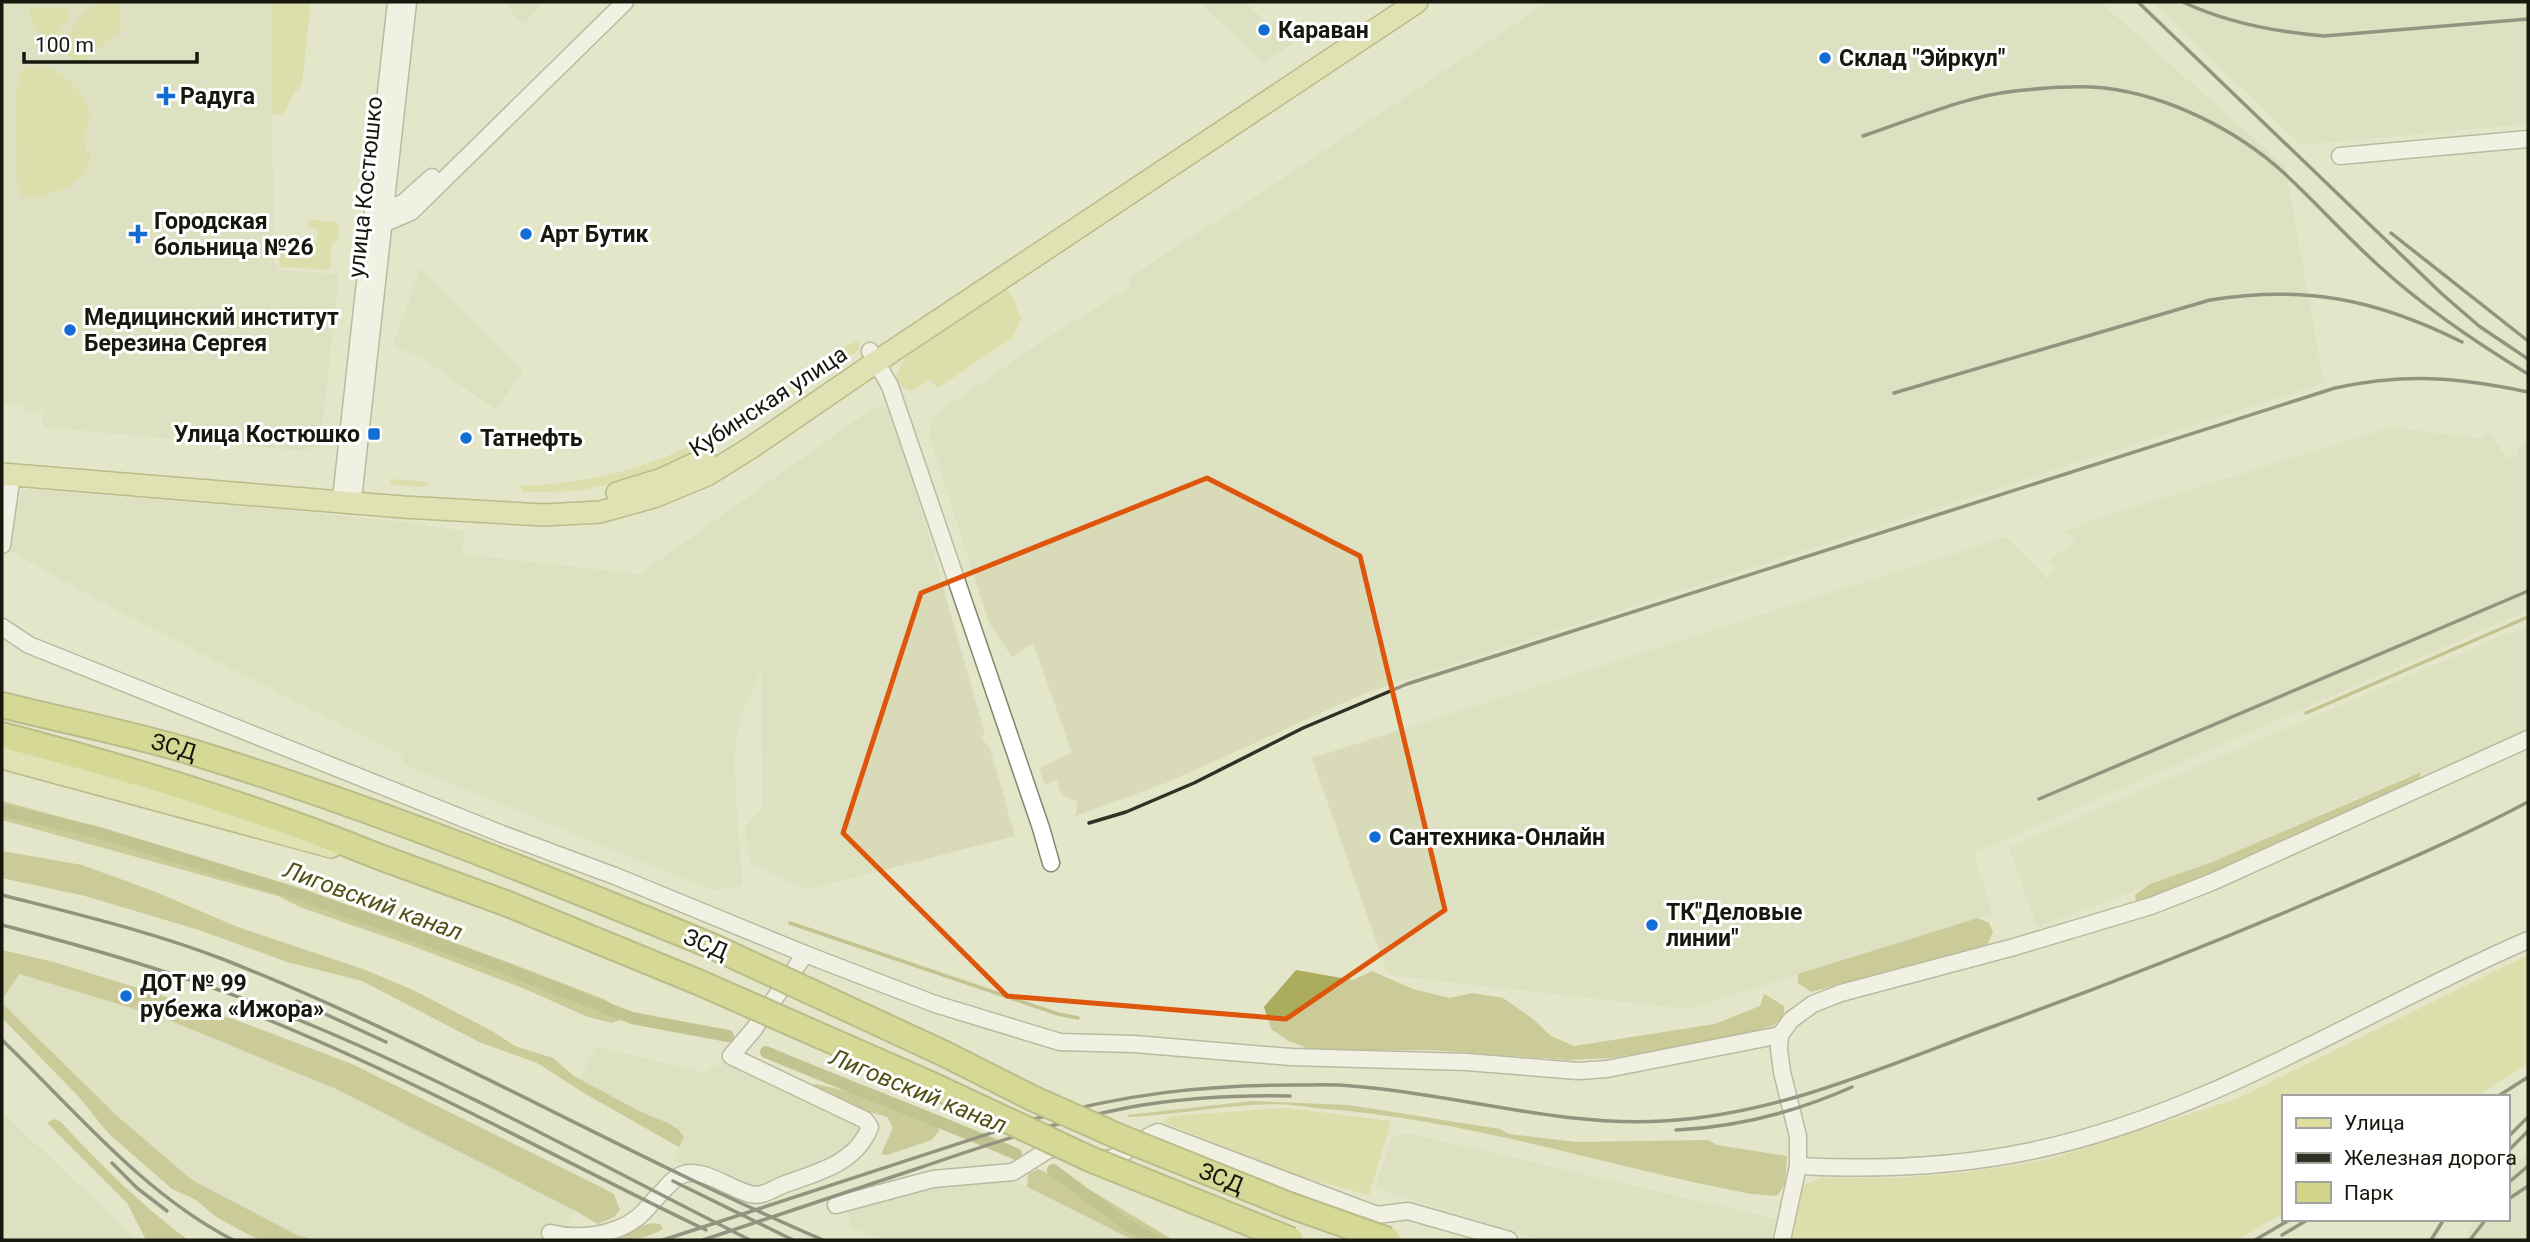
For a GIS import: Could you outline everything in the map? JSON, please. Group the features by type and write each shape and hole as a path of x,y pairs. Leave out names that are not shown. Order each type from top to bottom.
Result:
{"highway":[{"name":"ЗСД","path":"2,705 189,751 352,804 524,869 712,946 1122,1138 1289,1205 1388,1240"},
{"name":"ЗСД","path":"2,736 64,752 307,828 508,904 698,982 930,1084 1090,1159 1291,1240"}],"main road":[{"name":"Кубинская улица","path":"5,470 348,494 544,515 575,515 654,497 707,475 752,447 873,356 1395,2"},
{"name":"Кубинская улица","path":"873,356 1417,2"},
{"path":"2,758 303,841 377,856"}],"street":[{"name":"улица Костюшко","path":"380,217 396,2"},
{"name":"улица Костюшко","path":"348,494 408,2"},
{"path":"380,217 417,191 612,2"},
{"path":"380,217 403,217 425,200 625,2"},
{"path":"2340,156 2528,139"},
{"path":"873,356 890,386 1051,863"},
{"path":"2,545 5,470"},
{"path":"2,627 29,645 502,834 615,876 805,954 935,1004 1060,1042 1134,1044 1304,1058 1455,1061 1578,1071 1607,1069 1780,1035"},
{"path":"1782,1240 1798,1166 1798,1136 1782,1072 1780,1035 1791,1020 1813,1004 1841,993 2014,947 2151,906 2212,882 2528,739"},
{"path":"1798,1166 1852,1168 1933,1165 2031,1152 2099,1133 2221,1088 2528,940"},
{"path":"550,1233 577,1237 620,1228 638,1218 676,1178 684,1174 695,1173 749,1193 763,1195 832,1167 851,1155 865,1139 870,1127 865,1120 731,1056 754,1029 805,954"},
{"path":"836,1205 933,1179 1013,1172 1059,1146 1105,1160 1125,1153 1148,1135 1158,1132 1377,1215 1408,1211 1509,1240"}],"highlighted area":[{"path":"1207,478 1360,556 1445,910 1286,1019 1007,996 843,833 921,593"}],"shaded area":[{"name":"Городская больница №26","path":"2,2 271,2 274,263 279,270 339,274 321,437 315,447 305,451 43,427 43,407 36,414 25,413 25,405 2,405"},
{"path":"503,2 545,2 523,24"},
{"path":"1199,2 1245,2 1269,24 1277,20 1295,43 1262,62"},
{"path":"1548,2 2100,2 2285,166 2324,383 1398,682 1361,695 1166,783 1075,816 1078,802 1064,796 1058,788 1059,779 1045,785 1039,768 1072,753 1033,643 1012,657 989,623 929,435 934,415 1049,337 1131,286 1128,280 1160,257"},
{"path":"2152,2 2528,2 2528,124 2301,145"},
{"path":"421,268 523,371 496,410 422,358 393,345"},
{"path":"874,407 889,408 917,495 985,735 981,738 990,748 1015,836 806,890 750,862 745,828 763,806 761,672 740,718 734,759 742,886 711,890 404,764 400,754 122,613 8,550 22,489 404,522 464,531 462,554 640,574"},
{"path":"2392,427 2481,439 2490,433 2508,460 2517,455 2517,449 2528,442 2528,610 1974,853 1992,914 1687,1009 1388,975 1312,758 2006,537 2046,577 2026,597 2055,570 2049,561 2076,540 2066,532 2089,521"},
{"path":"2528,625 2528,729 2434,771 2408,776 2210,863 2037,927 2009,847"},
{"path":"2421,772 2419,780 2181,888 2154,899 2136,901 2135,895 2150,884 2210,863"},
{"path":"2,801 231,867 382,917 606,1000 628,1017 612,1023 588,1017 525,989 302,908 278,896 2,820"},
{"path":"2,851 82,865 156,892 235,926 363,969 413,990 515,1046 553,1058 574,1076 641,1112 668,1123 684,1137 679,1147 537,1063 479,1042 362,981 287,962 199,930 85,896 2,878"},
{"path":"1978,918 1989,923 1993,932 1987,945 1811,992 1798,983 1798,974"},
{"path":"2,950 54,962 157,994 236,1020 352,1064 614,1194 620,1210 614,1217 598,1224 336,1089 164,1018 19,974 2,1000"},
{"path":"1296,970 1353,980 1372,971 1413,989 1450,998 1472,993 1503,998 1533,1019 1551,1036 1574,1046 1715,1024 1760,1006 1764,994 1784,1006 1784,1018 1772,1026 1742,1035 1612,1058 1568,1060 1431,1050 1314,1051 1287,1040 1271,1029 1264,1007"},
{"path":"18,974 164,1018 336,1089 574,1210 560,1240 317,1240 297,1235 192,1180 116,1115 2,1003"},
{"path":"2,1003 116,1115 192,1180 297,1235 317,1240 259,1240 216,1217 196,1200 172,1189 108,1133 78,1096 2,1018"},
{"path":"596,1047 704,1072 721,1062 868,1126 849,1152 761,1194 673,1160 684,1137 578,1083"},
{"path":"817,1084 862,1095 929,1121 938,1127 939,1131 932,1140 887,1155 881,1154 893,1128 887,1117 870,1112 835,1111 810,1086"},
{"path":"1252,1101 1349,1105 1500,1129 1509,1134 1576,1142 1708,1140 1717,1145 1787,1156 1785,1184 1777,1196 1751,1194 1433,1123 1298,1106 1254,1105 1147,1116 1127,1115"},
{"path":"2,1112 130,1233 140,1240 2,1240"},
{"path":"54,1119 61,1122 138,1199 188,1240 146,1240 127,1203 47,1123"},
{"path":"1407,1133 1776,1219 1771,1240 1540,1240 1375,1188 1392,1136"},
{"path":"2528,1150 2528,1240 2463,1240 2476,1221 2509,1221 2509,1175"},
{"path":"1038,1169 1092,1191 1173,1240 1133,1240 1027,1187 1028,1174"},
{"path":"1003,1176 1133,1240 882,1240 850,1226 846,1204"},
{"path":"652,1223 660,1224 663,1229 638,1238 595,1240"}],"green space":[{"path":"98,2 120,2 121,30 79,64 57,49 86,10"},
{"path":"271,2 311,2 302,84 290,99 286,111 272,115"},
{"path":"30,7 67,8 70,16 50,44 34,28"},
{"path":"40,66 58,73 72,83 87,106 91,115 87,119 86,151 90,152 90,162 85,172 66,187 42,196 20,196 21,193 17,189 15,91 21,78 17,75 27,68"},
{"path":"309,219 339,223 337,243 332,243 330,270 279,267 281,239 317,241 318,229 308,228"},
{"path":"1003,288 1013,297 1021,318 1013,337 938,388 931,380 910,391 899,385 895,378 908,352"},
{"path":"858,340 860,347 857,351 795,394 731,433 664,466 629,479 583,490 523,492 519,486 582,480 612,474 668,456 751,412"},
{"path":"391,479 429,482 423,487 390,485"},
{"path":"2528,955 2528,1064 2477,1095 2282,1095 2282,1214 2237,1240 1792,1240 1802,1186 1820,1178 1899,1178 1969,1172 2047,1160 2236,1099"},
{"path":"1287,1108 1391,1121 1369,1195 1291,1174 1163,1122 1172,1116"}],"waterway":[{"path":"2306,713 2528,617"},
{"name":"Лиговский канал","path":"2,810 96,832 302,895 488,962 632,1018 728,1036"},
{"path":"790,923 1058,1014 1078,1018"},
{"name":"Лиговский канал","path":"766,1052 1016,1154"},
{"name":"Лиговский канал","path":"1053,1170 1123,1222 1153,1240"}],"railway":[{"path":"2138,2 2442,294 2479,326 2528,359"},
{"path":"2183,2 2217,16 2252,25 2324,36 2528,19"},
{"path":"1863,136 1977,98 2037,89 2105,88 2129,92 2177,107 2224,129 2265,157 2414,296 2470,337 2528,374"},
{"path":"2391,233 2528,341"},
{"path":"1894,393 2210,300 2245,296 2309,295 2339,299 2400,315 2462,342"},
{"path":"1089,823 1126,812 1194,783 1303,728 1407,684 2335,388 2385,380 2432,379 2478,383 2528,392"},
{"path":"2039,799 2528,591"},
{"path":"663,1240 1034,1119 1133,1097 1196,1089 1262,1085 1345,1085 1546,1115 1624,1122 1705,1117 1747,1110 1868,1074 2147,968 2391,867 2528,802"},
{"path":"2,895 114,924 225,960 377,1026 673,1171 823,1240"},
{"path":"2,925 164,972 323,1030 485,1105 750,1240"},
{"path":"297,1001 386,1042"},
{"path":"261,1017 374,1066 706,1230"},
{"path":"2,1040 139,1175 200,1221 233,1240"},
{"path":"2500,1095 2528,1077"},
{"path":"1676,1130 1721,1126 1766,1117 1852,1087"},
{"path":"703,1240 995,1143 1076,1119 1170,1101 1290,1096"},
{"path":"2510,1135 2528,1117"},
{"path":"2509,1150 2528,1131"},
{"path":"112,1163 137,1188 167,1211"},
{"path":"2509,1182 2528,1166"},
{"path":"673,1181 793,1240"},
{"path":"2509,1199 2528,1186"},
{"path":"2255,1240 2288,1221"},
{"path":"2282,1235 2306,1221"},
{"path":"2431,1240 2443,1221"},
{"path":"2470,1240 2484,1221"}],"place":[{"name":"Караван","path":"1264,30"},
{"name":"Склад \"Эйркул\"","path":"1825,58"},
{"name":"Радуга","path":"166,96"},
{"name":"Городская больница №26","path":"138,234"},
{"name":"Арт Бутик","path":"526,234"},
{"name":"Медицинский институт Березина Сергея","path":"70,330"},
{"name":"Улица Костюшко","path":"374,434"},
{"name":"Татнефть","path":"466,438"},
{"name":"Сантехника-Онлайн","path":"1375,837"},
{"name":"ТК\"Деловые линии\"","path":"1652,925"},
{"name":"ДОТ № 99 рубежа «Ижора»","path":"126,996"}]}
